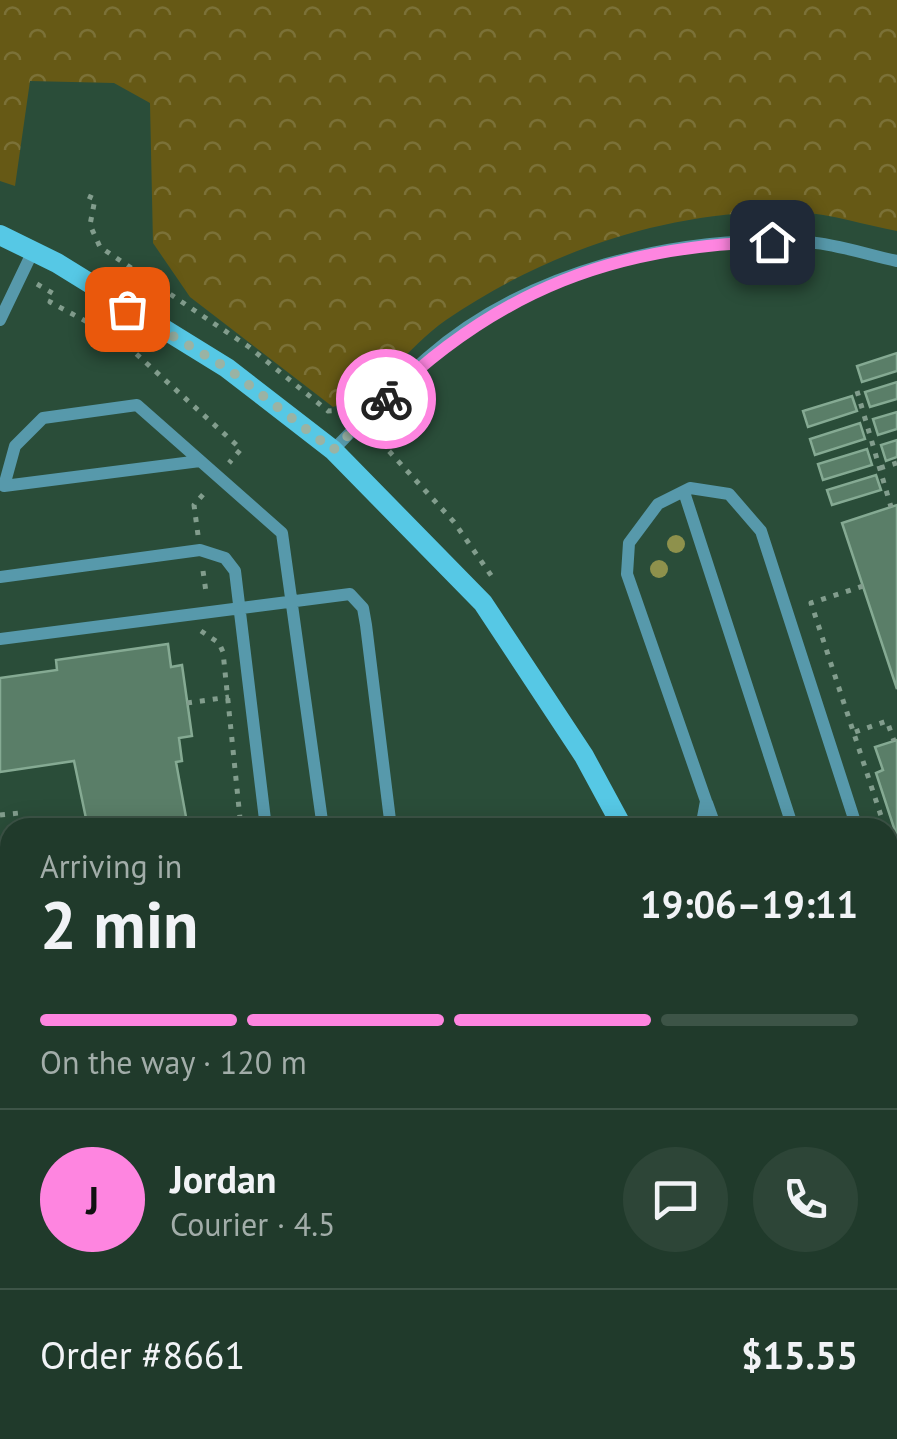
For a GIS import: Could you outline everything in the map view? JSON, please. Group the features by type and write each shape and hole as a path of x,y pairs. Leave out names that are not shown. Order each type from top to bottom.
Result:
{"street":[{"path":"0,235 227,368 333,450 483,602 584,756 618,818"}],"lane":[{"path":"333,450 428,357 490,314 568,275 659,253 735,243 809,242 897,261"},
{"path":"0,320 33,251"},
{"path":"200,461 4,486 15,446 42,418 137,405 282,533 322,818"},
{"path":"712,818 628,574 628,542 658,504 690,488 729,494 761,531 854,818"},
{"path":"684,492 790,818"},
{"path":"0,577 200,550 225,558 235,571 265,818"},
{"path":"0,640 350,594 362,608 390,818"},
{"path":"703,818 706,800"}],"path":[{"path":"88,196 95,199 92,236 111,256 249,347 328,411 352,407"},
{"path":"50,302 121,340 241,449"},
{"path":"857,390 891,506"},
{"path":"880,468 897,463"},
{"path":"862,586 811,604 881,818"},
{"path":"194,630 207,633 223,652 239,818"},
{"path":"188,703 250,694"},
{"path":"855,732 888,721 894,741"},
{"path":"0,815 19,812 20,818"}],"green space":[{"path":"0,0 897,0 897,231 811,213 752,213 705,217 614,238 527,273 485,295 432,331 364,392 333,407 190,297 153,243 150,103 114,83 30,81 15,186 0,181"}],"building":[{"path":"897,353 897,371 862,382 857,366"},
{"path":"897,382 897,399 870,407 865,392"},
{"path":"852,396 857,411 808,427 803,411"},
{"path":"897,412 897,429 878,435 873,419"},
{"path":"860,423 865,439 815,455 810,439"},
{"path":"897,440 897,457 886,461 881,445"},
{"path":"867,449 872,465 823,480 818,464"},
{"path":"876,475 881,490 832,505 827,490"},
{"path":"897,505 897,689 842,523"},
{"path":"168,644 171,667 182,665 192,736 179,738 182,761 176,762 186,818 86,818 74,761 0,772 0,678 57,670 56,660"},
{"path":"897,740 897,818 891,818 876,773 883,770 875,747"}],"way so far":[{"path":"127,309 227,368 333,450 386,399"}],"route":[{"path":"386,399 428,357 490,314 568,275 659,253 772,242"}]}
